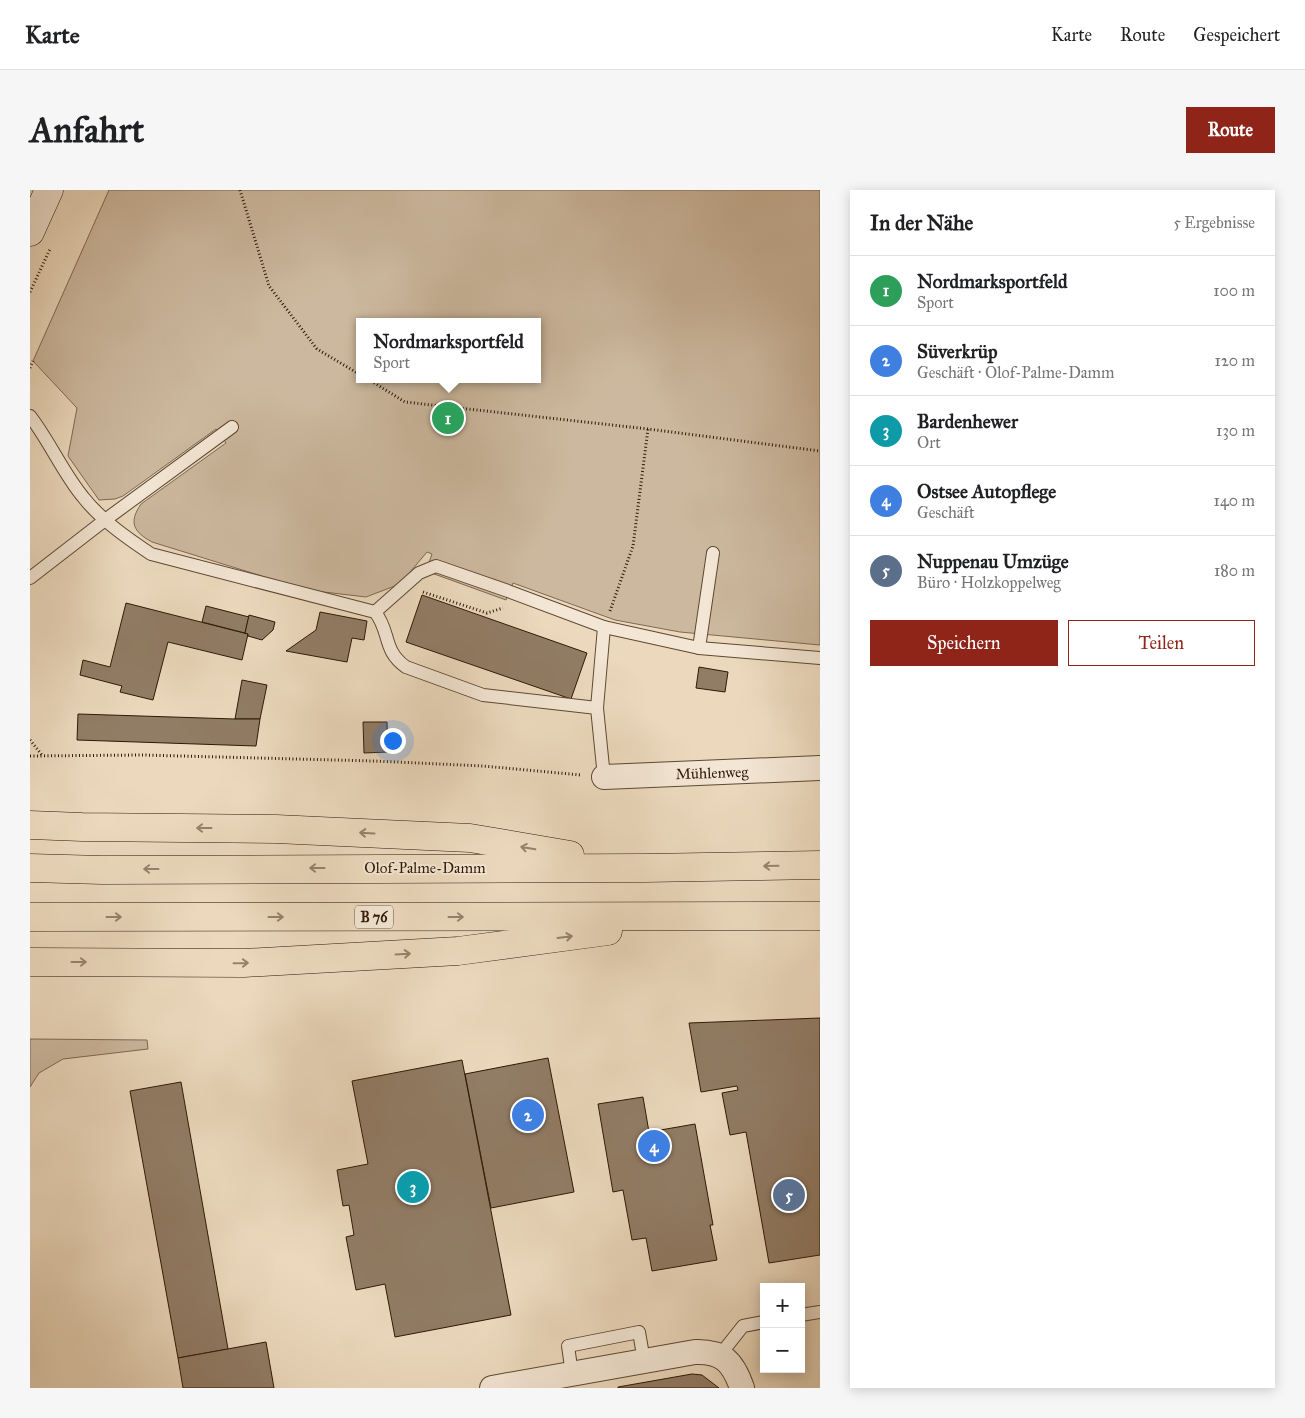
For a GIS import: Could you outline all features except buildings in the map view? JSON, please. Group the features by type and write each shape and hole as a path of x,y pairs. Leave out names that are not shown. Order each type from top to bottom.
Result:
{"highway":[{"path":"30,825 276,829 470,838 645,868"},
{"name":"Olof-Palme-Damm","path":"30,868 102,870 645,868 820,865"},
{"name":"B 76","path":"30,917 820,916"},
{"path":"30,962 244,963 458,950 719,917"}],"main road":[{"path":"30,232 49,190"}],"street":[{"name":"Mühlenweg","path":"604,777 820,768"},
{"path":"492,1388 694,1352 708,1352 720,1355 737,1372 742,1388"}],"lane":[{"path":"30,416 83,497 105,520 132,542 151,554 375,612 383,626 388,647 393,655 406,667 483,695 597,708"},
{"path":"30,578 105,520 232,427"},
{"path":"699,648 713,553"},
{"path":"375,612 419,573 436,566 604,627 699,648 820,658"},
{"path":"604,627 597,708 604,777"},
{"path":"805,1314 820,1312"},
{"path":"720,1355 743,1326 760,1323"}],"path":[{"path":"240,190 268,286 318,349 356,372"},
{"path":"30,368 34,361"},
{"path":"374,383 405,402 648,428 820,450"},
{"path":"604,627 633,546 648,428"},
{"path":"405,586 487,613 529,599"},
{"path":"30,740 42,755"},
{"path":"30,756 142,755 384,762 483,766 604,777"}],"shaded area":[{"path":"109,190 820,190 820,645 680,632 615,620 513,583 506,600 426,571 432,554 427,552 400,584 366,597 307,590 152,542 141,535 135,526 135,517 141,504 226,443 216,429 123,496 115,499 99,500 68,456 77,408 33,361"},
{"path":"30,1039 147,1040 148,1049 63,1059 39,1073 30,1087"}],"place":[{"name":"Nordmarksportfeld","path":"448,418"},
{"name":"Süverkrüp","path":"528,1115"},
{"name":"Ostsee Autopflege","path":"654,1146"},
{"name":"Bardenhewer","path":"413,1187"},
{"name":"Nuppenau Umzüge","path":"789,1195"}]}
